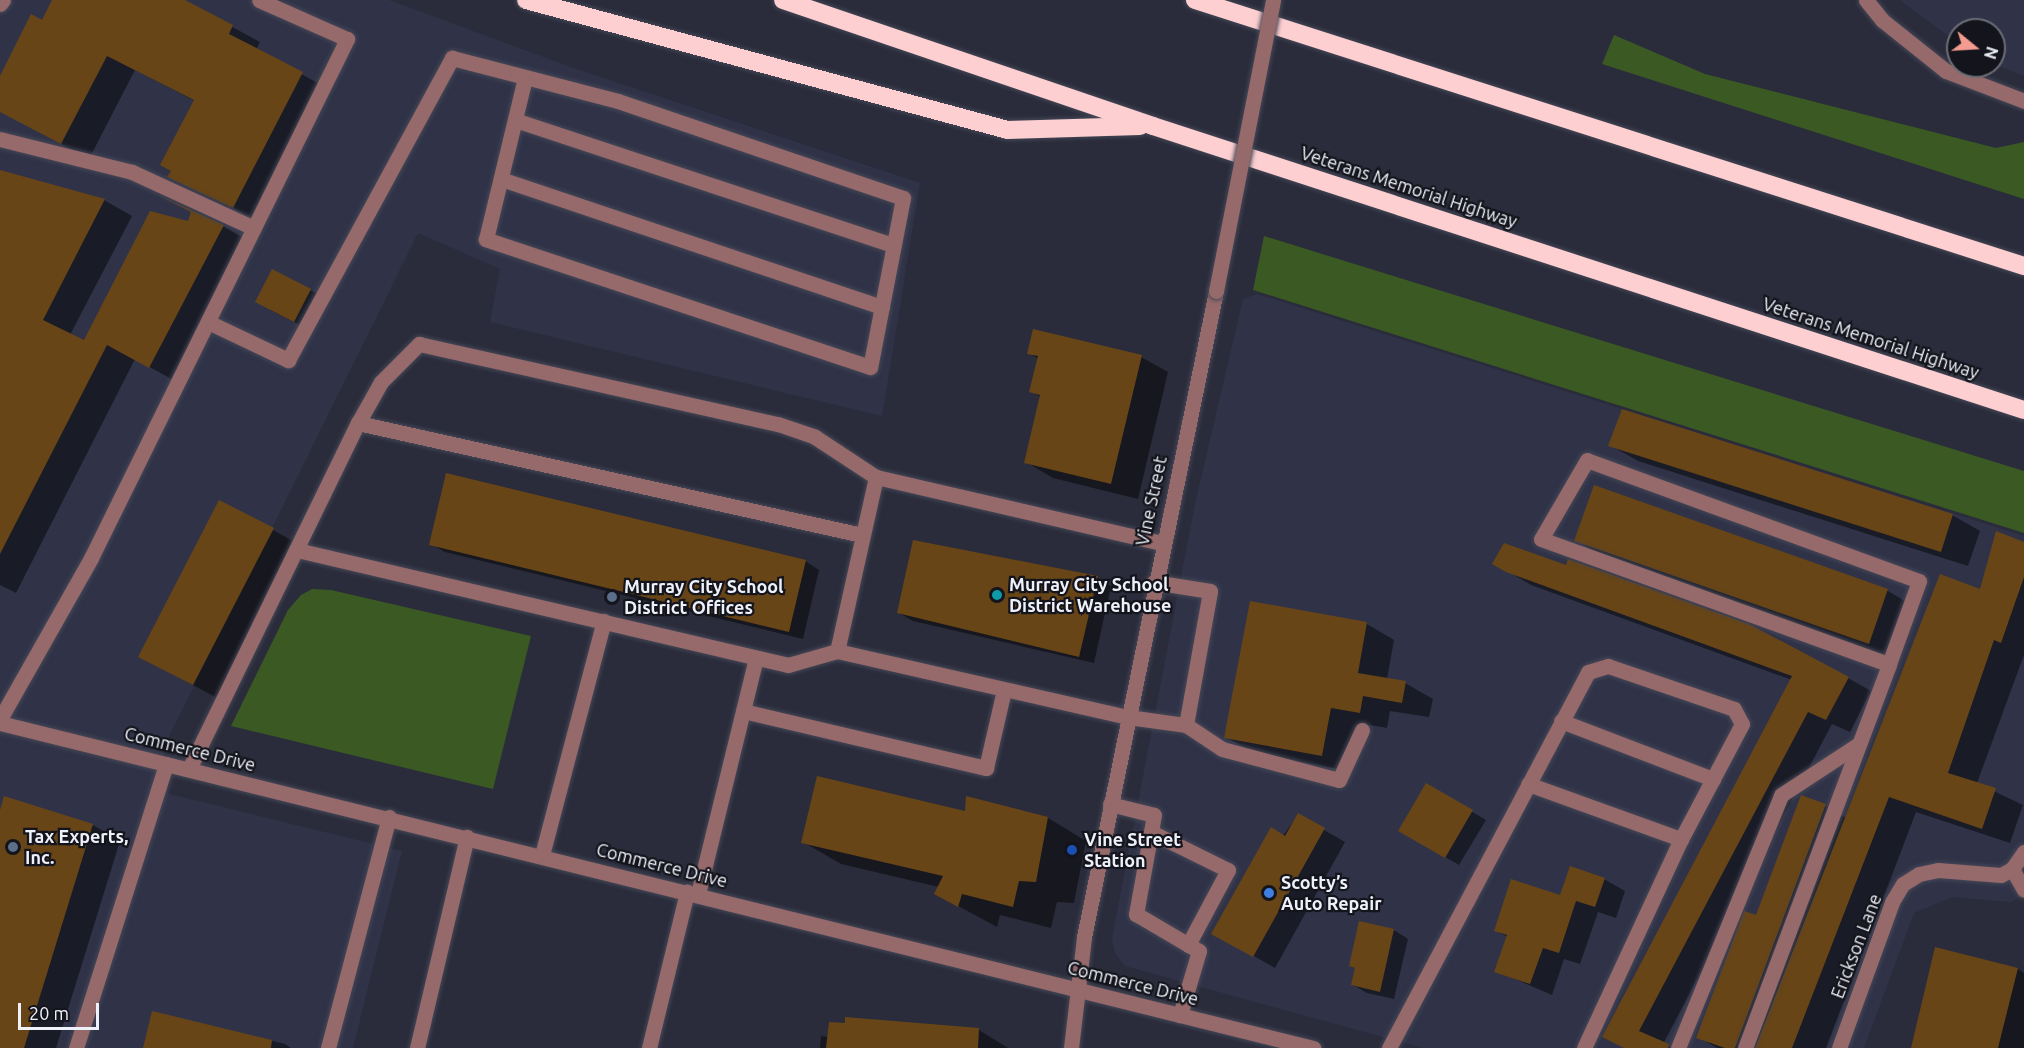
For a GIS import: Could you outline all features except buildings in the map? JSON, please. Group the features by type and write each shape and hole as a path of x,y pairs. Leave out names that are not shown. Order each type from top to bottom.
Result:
{"highway":[{"path":"526,0 1007,130 1153,126"},
{"name":"Veterans Memorial Highway","path":"783,0 1153,126 2024,411"},
{"path":"1196,0 2024,266"}],"street":[{"path":"0,4 3,0"},
{"path":"0,721 91,558 347,39 259,0"},
{"name":"Vine Street","path":"1071,1048 1077,989 1110,804 1162,543 1216,291 1273,0"},
{"path":"1866,0 1882,20 1946,71 2024,101"},
{"path":"208,322 288,360 452,58 618,101 903,198 870,367 486,238 525,78"},
{"path":"515,120 894,245"},
{"path":"0,139 132,172 254,228"},
{"path":"501,178 882,307"},
{"path":"189,769 358,423 381,382 419,344 778,424 815,437 876,477 1162,543"},
{"path":"358,423 862,535"},
{"path":"1745,1048 1889,664 1919,581 1587,460 1541,539 1889,664"},
{"path":"837,651 876,477"},
{"path":"297,550 788,665 837,651 1128,717 1186,725 1222,749 1339,780 1362,730"},
{"path":"1154,582 1210,591 1186,725"},
{"path":"542,855 604,621"},
{"path":"649,1048 756,658"},
{"path":"1389,1048 1588,672 1608,666 1734,709 1742,724 1682,839 1584,1048"},
{"path":"742,711 986,768 1004,690"},
{"name":"Commerce Drive","path":"0,721 1313,1048"},
{"path":"1562,722 1713,779"},
{"path":"1678,1048 1781,795 1859,744"},
{"path":"76,1048 166,764"},
{"path":"1528,784 1682,839"},
{"path":"1110,804 1154,815 1136,914 1199,951 1180,1015"},
{"path":"328,1048 388,817"},
{"path":"1151,832 1228,870 1188,945"},
{"path":"417,1048 467,837"},
{"path":"2024,852 2012,869 2024,890"},
{"name":"Erickson Lane","path":"1839,1048 1892,902 1903,884 1938,870 2001,875 2012,869"}],"shaded area":[{"path":"0,0 389,0 576,69 920,183 882,416 490,322 500,269 418,233 169,736 153,790 402,851 353,1048 0,1048"},
{"path":"1900,0 2024,0 2024,76 2006,69 2006,18 1946,18 1946,34"},
{"path":"1257,294 2024,536 2024,893 2012,902 1952,897 1914,913 1864,1048 1423,1048 1125,966 1115,953 1112,939 1195,504 1243,299"}],"green space":[{"path":"1614,35 1705,74 1996,148 2024,142 2024,199 1602,64"},
{"path":"1264,236 2024,471 2024,533 1253,290"},
{"path":"312,589 331,590 531,636 493,789 231,726 288,610 301,595"}],"place":[{"name":"Murray City School District Warehouse","path":"997,595"},
{"name":"Murray City School District Offices","path":"612,597"},
{"name":"Tax Experts, Inc.","path":"13,847"},
{"name":"Vine Street Station","path":"1072,850"},
{"name":"Scotty’s Auto Repair","path":"1269,893"}]}
